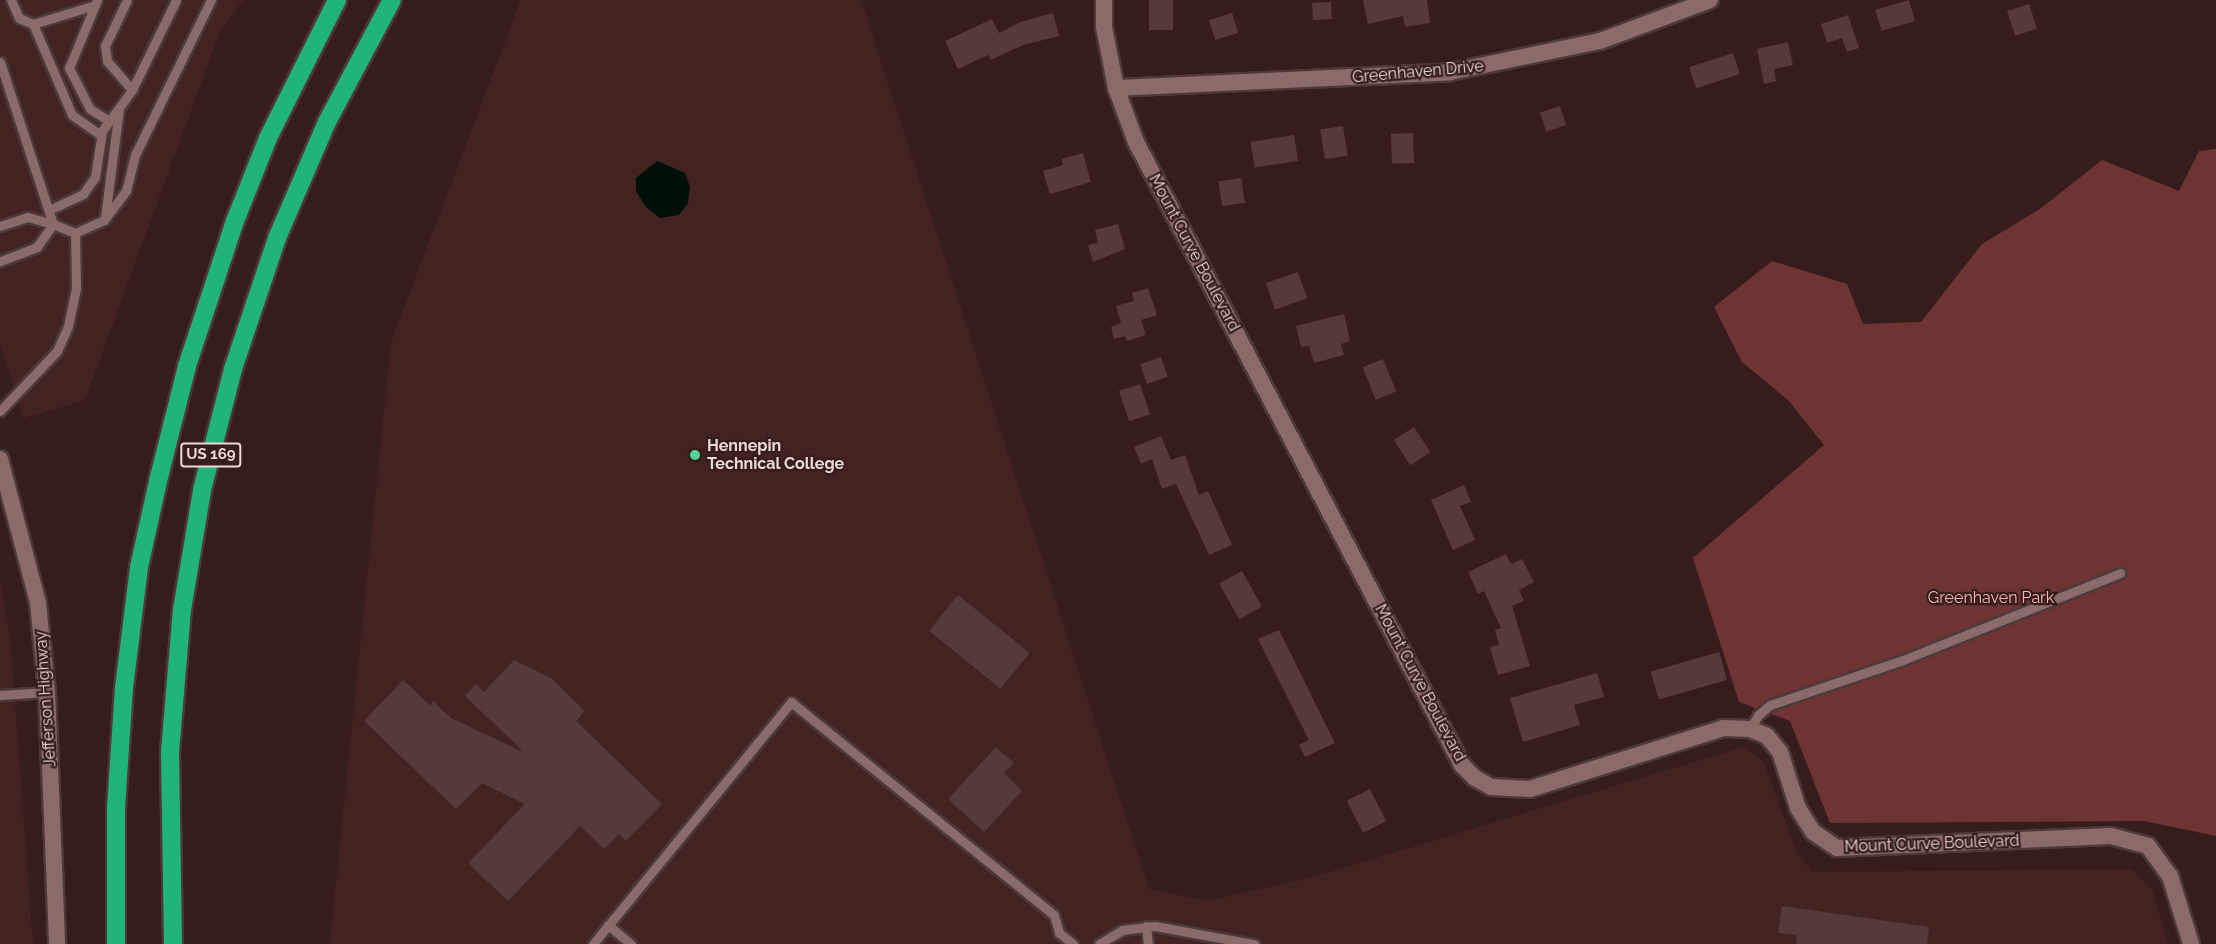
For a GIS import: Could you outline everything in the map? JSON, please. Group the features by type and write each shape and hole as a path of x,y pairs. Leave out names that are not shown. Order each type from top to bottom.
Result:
{"highway":[{"name":"US 169","path":"116,944 116,808 124,688 139,567 158,481 187,366 235,221 268,138 337,0"},
{"name":"US 169","path":"173,944 170,752 182,610 202,490 233,369 277,238 327,122 392,0"}],"street":[{"name":"Mount Curve Boulevard","path":"1104,0 1116,88 1136,142 1461,765 1475,778 1491,787 1511,791 1530,789 1723,728 1750,729 1767,736 1780,752 1798,808 1813,832 1837,848 2111,836 2148,846 2170,876 2191,944"},
{"name":"Greenhaven Drive","path":"1116,88 1450,72 1600,40 1710,0"},
{"name":"Jefferson Highway","path":"0,459 38,603 48,692 57,944"}],"lane":[{"path":"11,0 19,18 33,24 96,2"},
{"path":"127,0 105,46 106,61 132,90"},
{"path":"49,210 83,194 95,177 101,135 132,90 176,0"},
{"path":"0,226 28,217 75,233 104,220 126,191 135,155 211,0"},
{"path":"96,2 69,68 90,109 109,122"},
{"path":"33,24 72,115 101,135"},
{"path":"0,62 53,224"},
{"path":"104,220 119,108"},
{"path":"0,261 36,247 53,224"},
{"path":"0,411 57,351 68,326 76,288 75,233"},
{"path":"1750,729 1758,715 1770,705 1903,660 2120,573"},
{"path":"0,695 48,692"},
{"path":"593,944 791,702 1054,915 1061,940 1073,944"},
{"path":"608,925 631,944"},
{"path":"1146,926 1148,944"},
{"path":"1099,944 1122,930 1146,926 1254,944"}],"shaded area":[{"path":"0,0 243,0 219,34 85,400 24,418 0,345"},
{"name":"Hennepin Technical College","path":"521,0 861,0 1149,889 1208,901 1313,877 1744,747 1764,762 1796,851 1812,872 2132,869 2152,889 2168,944 330,944 391,342"},
{"path":"657,161 685,173 690,187 688,203 679,215 660,218 646,207 636,191 636,178"},
{"path":"0,581 10,637 33,944 0,944"}],"green space":[{"name":"Greenhaven Park","path":"2216,149 2216,836 2144,821 1830,823 1790,721 1739,702 1693,558 1824,445 1789,401 1742,362 1714,307 1772,261 1847,284 1863,324 1921,322 1982,244 2040,209 2102,160 2179,191 2199,151"}],"building":[{"path":"1149,0 1173,0 1173,30 1149,30"},
{"path":"1363,0 1427,0 1430,23 1405,27 1403,16 1368,24"},
{"path":"1909,0 1915,21 1881,31 1875,10"},
{"path":"1331,2 1332,19 1313,20 1312,3"},
{"path":"2029,4 2037,29 2015,36 2007,11"},
{"path":"1053,13 1059,36 1023,45 991,60 989,55 958,69 945,41 992,19 999,33 1020,22"},
{"path":"1232,13 1238,33 1215,40 1209,20"},
{"path":"1848,15 1859,48 1847,52 1842,38 1827,43 1821,24"},
{"path":"1788,42 1793,65 1774,69 1776,81 1764,84 1757,49"},
{"path":"1733,53 1740,74 1696,88 1689,67"},
{"path":"1560,106 1566,125 1546,132 1540,112"},
{"path":"1343,126 1348,156 1325,159 1320,130"},
{"path":"1413,133 1414,163 1392,164 1391,134"},
{"path":"1294,135 1298,161 1255,168 1251,142"},
{"path":"1083,153 1091,182 1050,194 1043,171 1063,165 1062,159"},
{"path":"1241,178 1245,203 1222,206 1218,182"},
{"path":"1118,224 1125,249 1093,262 1088,245 1098,243 1095,230"},
{"path":"1298,272 1307,298 1275,310 1266,283"},
{"path":"1148,288 1157,315 1141,320 1146,335 1127,341 1125,336 1114,339 1111,327 1121,323 1116,306 1134,301 1132,293"},
{"path":"1344,314 1350,341 1341,344 1344,355 1314,363 1309,346 1301,347 1296,326"},
{"path":"1161,357 1168,377 1147,384 1140,364"},
{"path":"1383,359 1396,391 1376,400 1363,367"},
{"path":"1140,384 1150,414 1129,421 1119,391"},
{"path":"1414,427 1430,452 1410,465 1394,440"},
{"path":"1161,436 1171,460 1185,455 1199,495 1208,491 1232,545 1209,555 1176,484 1162,489 1152,459 1141,464 1134,447"},
{"path":"1464,485 1471,502 1460,506 1475,540 1453,550 1431,500"},
{"path":"1506,554 1511,564 1522,559 1534,582 1519,590 1524,601 1512,606 1530,666 1498,675 1490,647 1499,645 1495,630 1501,628 1484,591 1478,594 1468,572"},
{"path":"1242,571 1262,607 1239,619 1219,584"},
{"path":"958,595 1029,653 1001,689 929,631"},
{"path":"1279,630 1335,743 1305,757 1299,745 1309,740 1258,639"},
{"path":"1719,652 1727,680 1659,699 1651,672"},
{"path":"514,660 551,678 585,711 576,721 662,804 626,841 619,834 604,849 580,826 508,901 468,863 525,804 482,783 456,809 364,721 403,680 431,706 433,701 451,718 525,753 465,696 476,684 484,692"},
{"path":"1597,673 1604,697 1574,705 1580,725 1523,742 1510,698"},
{"path":"996,747 1014,763 1004,773 1022,791 984,832 948,799"},
{"path":"1370,789 1386,821 1363,833 1347,801"},
{"path":"1782,906 1929,927 1927,944 1796,944 1797,935 1778,933"}],"place":[{"name":"Hennepin Technical College","path":"695,455"}]}
